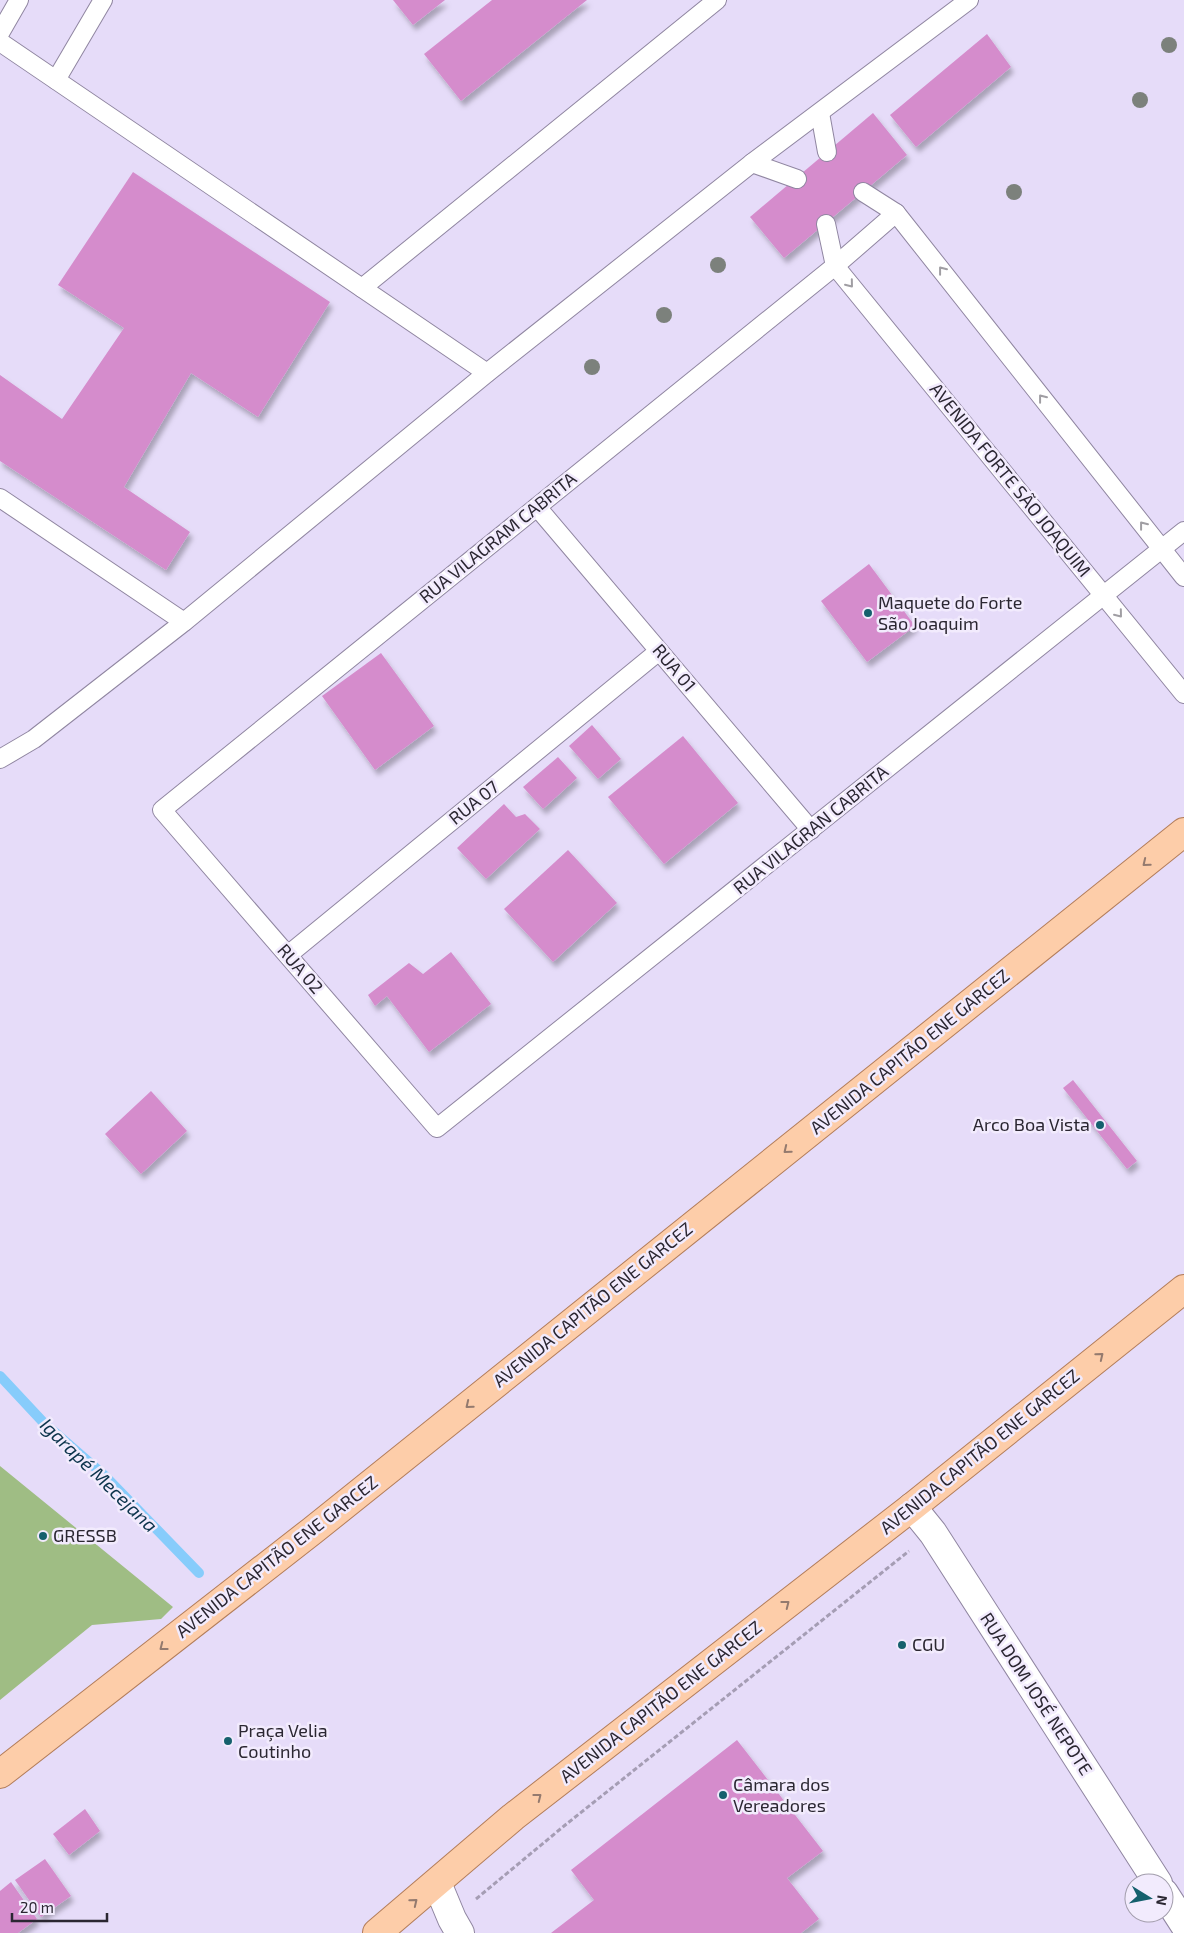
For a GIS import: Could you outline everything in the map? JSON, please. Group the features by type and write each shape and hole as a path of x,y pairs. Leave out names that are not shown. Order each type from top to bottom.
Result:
{"main road":[{"name":"AVENIDA CAPITÃO ENE GARCEZ","path":"0,1774 312,1531 1184,832"},
{"name":"AVENIDA CAPITÃO ENE GARCEZ","path":"376,1933 513,1817 912,1507 1184,1289"}],"street":[{"name":"RUA DOM JOSÉ NEPOTE","path":"912,1507 933,1532 1152,1873"},
{"path":"437,1883 456,1926"},
{"path":"1174,1908 1184,1924"}],"lane":[{"path":"0,33 19,0"},
{"path":"56,80 103,0"},
{"path":"362,288 717,0"},
{"path":"0,759 34,739 184,622 487,373 752,163 969,0"},
{"path":"0,42 487,373"},
{"path":"820,113 827,152"},
{"path":"752,163 797,179"},
{"path":"862,192 896,213 1184,577"},
{"path":"835,266 896,213"},
{"name":"AVENIDA FORTE SÃO JOAQUIM","path":"826,224 835,266 1184,694"},
{"name":"RUA VILAGRAM CABRITA","path":"162,810 835,266"},
{"path":"0,498 184,622"},
{"name":"RUA 01","path":"537,507 811,830"},
{"name":"RUA VILAGRAN CABRITA","path":"438,1128 1184,531"},
{"name":"RUA 07","path":"288,955 659,651"},
{"name":"RUA 02","path":"162,810 438,1128"}],"path":[{"path":"456,1926 564,1826 933,1532"}],"green space":[{"name":"GRESSB","path":"0,1466 173,1607 161,1619 92,1625 0,1700"}],"building":[{"path":"393,0 445,0 413,25"},
{"path":"492,0 587,0 461,101 424,54"},
{"path":"987,34 1011,67 916,147 890,115"},
{"path":"873,113 907,155 784,258 750,217"},
{"path":"133,172 330,302 258,417 191,373 124,487 190,532 166,570 0,461 0,375 62,419 124,328 58,285"},
{"name":"Maquete do Forte São Joaquim","path":"869,564 915,626 867,662 821,601"},
{"path":"381,653 434,726 375,770 322,696"},
{"path":"592,725 621,759 598,779 569,746"},
{"path":"683,736 738,803 664,864 608,797"},
{"path":"558,757 577,778 543,809 523,787"},
{"path":"504,804 516,817 525,814 540,829 486,879 457,848"},
{"path":"568,850 617,903 553,962 504,909"},
{"path":"451,952 491,1004 429,1052 387,996 375,1006 368,995 409,963 423,974"},
{"name":"Arco Boa Vista","path":"1073,1080 1137,1161 1127,1169 1063,1088"},
{"path":"151,1091 187,1131 141,1174 105,1134"},
{"name":"Câmara dos Vereadores","path":"737,1740 823,1851 787,1878 819,1919 801,1933 551,1933 594,1900 571,1870"},
{"path":"85,1809 100,1831 69,1855 53,1834"},
{"path":"45,1859 71,1896 41,1917 15,1880"},
{"path":"11,1882 37,1919 18,1933 0,1933 0,1891"}],"waterway":[{"name":"Igarapé Mecejana","path":"0,1376 43,1422 105,1476 199,1573"}],"place":[{"name":"Maquete do Forte São Joaquim","path":"868,613"},
{"name":"Arco Boa Vista","path":"1100,1125"},
{"name":"GRESSB","path":"43,1536"},
{"name":"CGU","path":"902,1645"},
{"name":"Praça Velia Coutinho","path":"228,1741"},
{"name":"Câmara dos Vereadores","path":"723,1795"}]}
